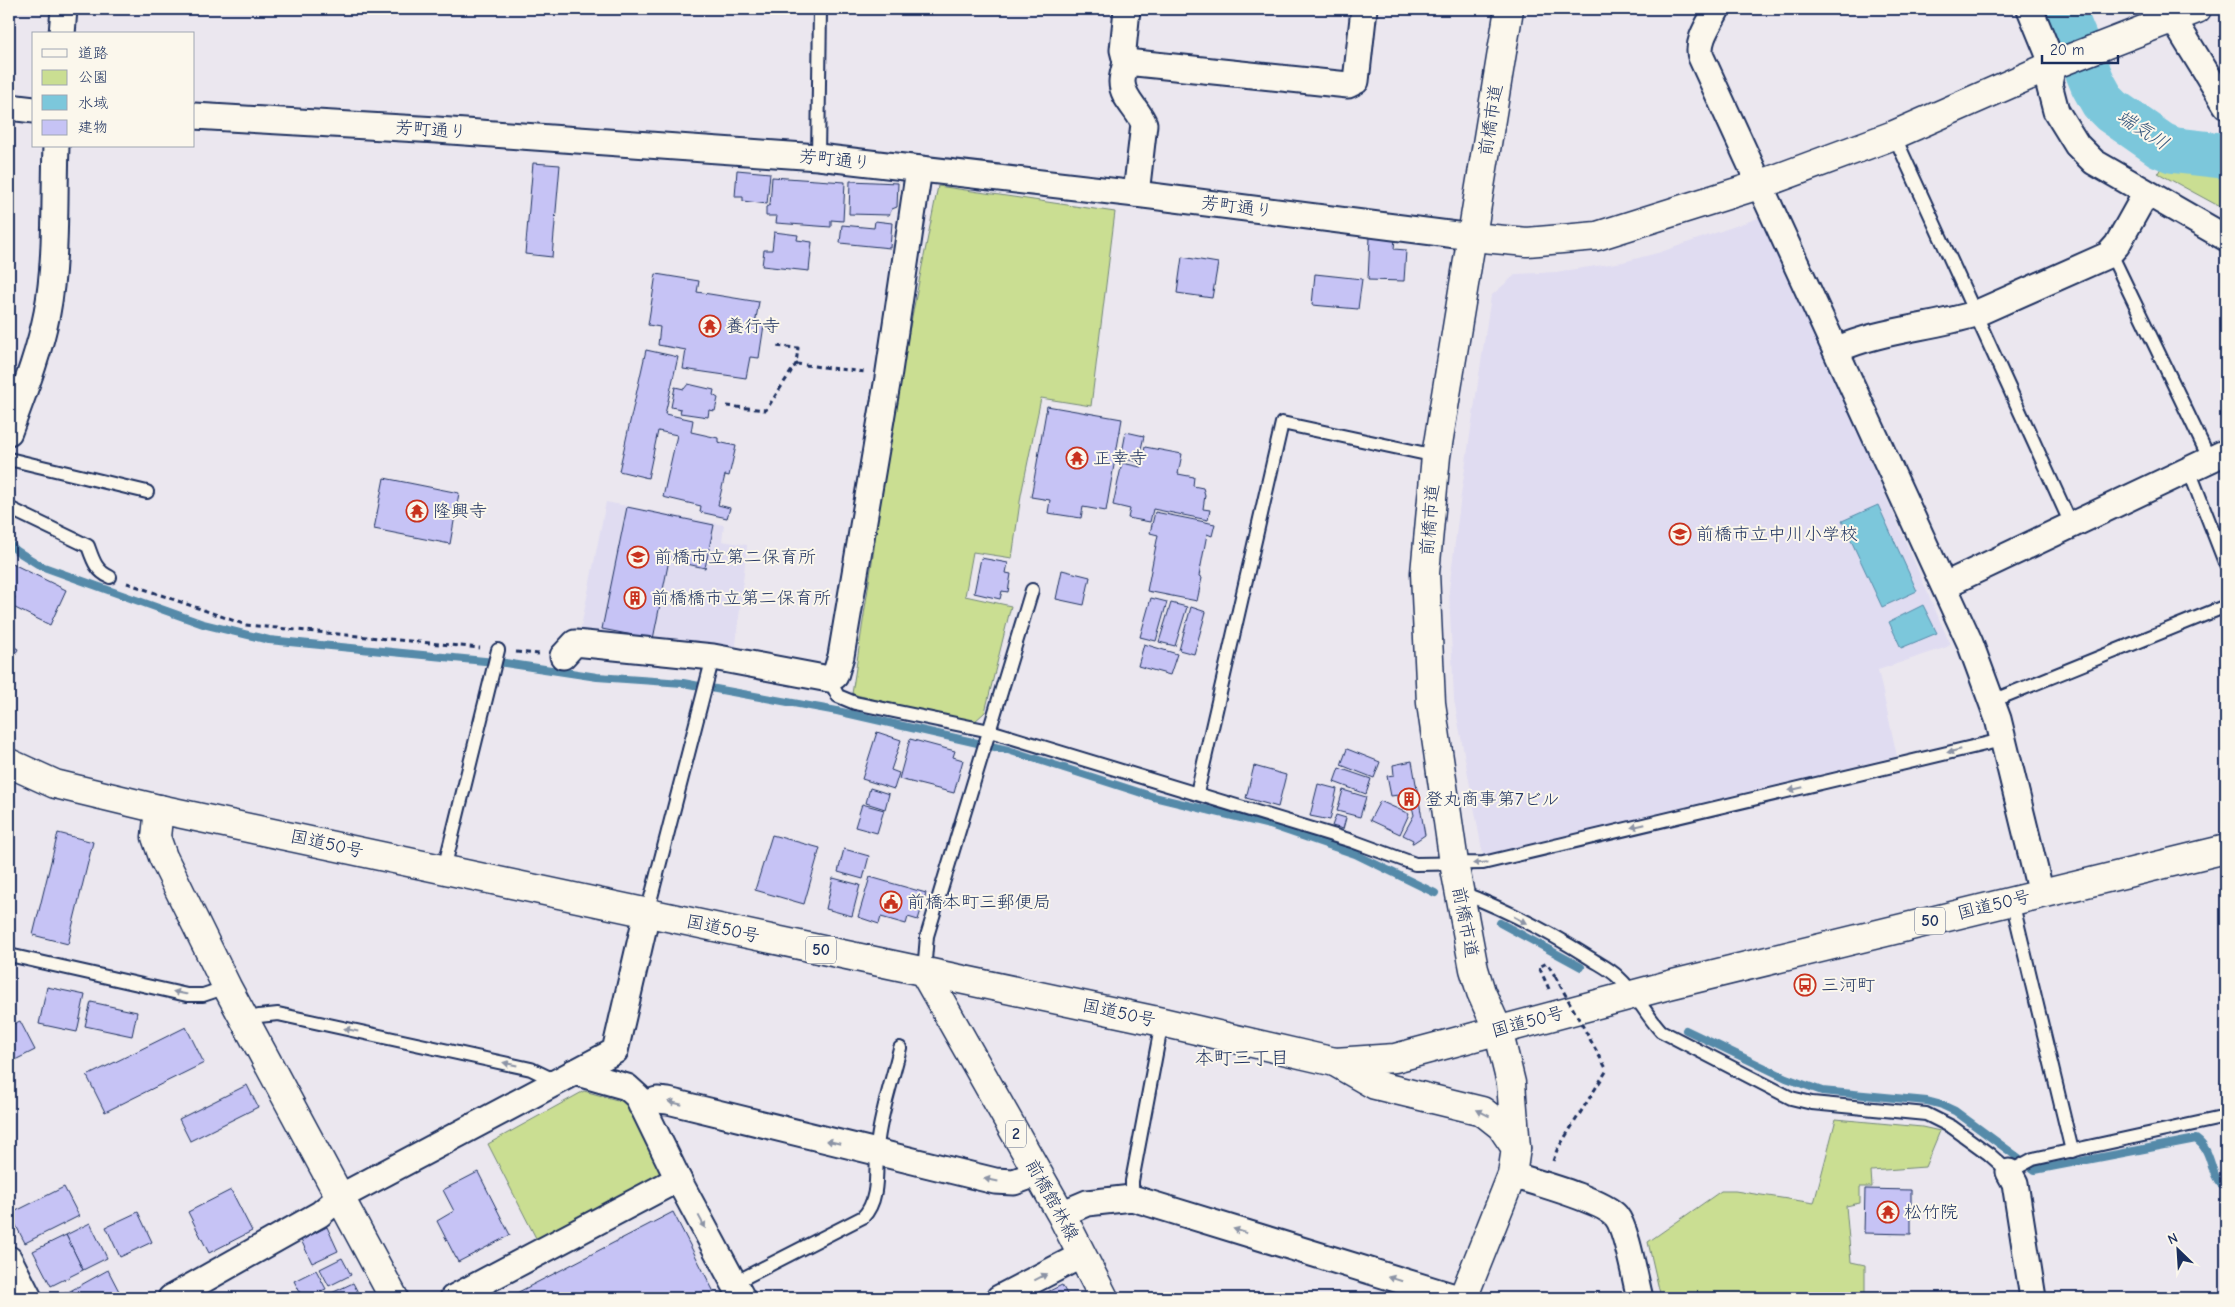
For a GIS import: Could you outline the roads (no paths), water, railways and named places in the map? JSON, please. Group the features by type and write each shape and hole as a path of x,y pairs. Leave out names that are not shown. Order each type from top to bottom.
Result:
{"main road":[{"name":"前橋市道","path":"1463,1298 1512,1175 1516,1148 1510,1084 1498,1030 1481,992 1474,968 1454,863 1431,703 1425,573 1436,456 1509,9"},
{"path":"1472,237 1528,242 1597,236 1759,185 1894,135 2180,11"},
{"name":"国道50号","path":"9,764 55,784 159,809 1162,1022 1335,1062 1395,1058 1635,994 2226,849"},
{"path":"159,809 156,837 163,857 226,987 394,1298"},
{"name":"前橋館林線","path":"924,972 1061,1214 1104,1298"},
{"path":"1335,1062 1375,1085 1482,1111 1501,1126 1516,1148"}],"street":[{"path":"62,32 64,9"},
{"path":"1127,9 1123,50 1126,62 1122,81 1124,93 1140,114 1144,124 1136,194"},
{"path":"1126,62 1348,84 1356,81 1364,9"},
{"path":"1717,9 1699,49 1759,185 1970,643 1992,701 2041,894"},
{"path":"2030,9 2058,63 2050,84 2056,111 2077,145 2094,162 2226,238"},
{"path":"2180,11 2226,105"},
{"path":"9,107 32,110"},
{"name":"芳町通り","path":"195,116 437,130 818,157 1136,194 1472,237"},
{"path":"9,432 28,379 47,313 51,270 56,148"},
{"path":"563,656 575,644 713,657 829,679 835,676 841,656 888,375 919,169"},
{"path":"1836,350 1852,342 1975,314 2108,255 2117,246 2146,193"},
{"path":"1944,585 2208,461"},
{"path":"171,1298 320,1214 340,1197 615,1051 647,913"},
{"path":"565,1076 627,1087 638,1097 678,1179 738,1291"},
{"path":"641,1105 657,1100 668,1102 995,1181 1014,1182 1038,1173"},
{"path":"2009,1172 2015,1183 2033,1298"},
{"path":"1512,1175 1577,1196 1610,1211 1616,1217 1624,1234 1640,1298"},
{"path":"453,1298 678,1179"},
{"path":"1061,1214 1087,1203 1132,1198 1458,1298"},
{"path":"999,1298 1082,1255"},
{"path":"9,1259 29,1298"}],"lane":[{"path":"818,157 820,9"},
{"path":"1894,135 2071,524"},
{"path":"2108,255 2114,260 2208,461 2226,565"},
{"path":"1197,793 1282,423 1436,456"},
{"path":"9,459 147,492"},
{"path":"9,508 88,546 93,560 101,573 110,576"},
{"path":"924,972 927,936 1032,590"},
{"path":"1992,701 2226,606"},
{"path":"444,869 498,650"},
{"path":"647,913 713,657"},
{"path":"829,679 838,696 855,703 990,731 1352,841 1415,864 1483,863 2002,740"},
{"path":"1460,892 1488,902 1575,948 1617,975 1635,994 1652,1022 1661,1031 1791,1098 1812,1102 1926,1114 1952,1127 1989,1154 2009,1172 2033,1159 2226,1117"},
{"path":"2012,901 2072,1151"},
{"path":"9,955 187,995 204,995 226,987"},
{"path":"245,1021 259,1016 278,1014 565,1076"},
{"path":"1132,1198 1132,1181 1162,1022"},
{"path":"738,1291 862,1217 872,1205 878,1139 900,1048"}],"water":[{"path":"1878,505 1917,591 1882,607 1842,521"},
{"path":"1923,605 1937,633 1901,648 1889,622"}],"waterway":[{"name":"端気川","path":"2062,9 2093,84 2103,102 2112,111 2161,145 2173,150 2226,156"},
{"path":"9,543 17,551 41,566 203,624 269,640 505,663 597,677 683,683 837,711 1008,750 1154,797 1270,825 1355,854 1435,893"},
{"path":"1500,923 1581,967"},
{"path":"1686,1030 1786,1078 1822,1091 1927,1101 1942,1105 1955,1111 2035,1170 2196,1139 2206,1151 2216,1177 2226,1189"}],"place":[{"name":"養行寺","path":"710,326"},
{"name":"正幸寺","path":"1077,458"},
{"name":"隆興寺","path":"417,511"},
{"name":"前橋市立中川小学校","path":"1680,534"},
{"name":"前橋市立第二保育所","path":"638,557"},
{"name":"前橋橋市立第二保育所","path":"635,598"},
{"name":"登丸商事第7ビル","path":"1409,799"},
{"name":"前橋本町三郵便局","path":"891,902"},
{"name":"三河町","path":"1805,985"},
{"name":"松竹院","path":"1888,1212"}],"district":[{"name":"本町三丁目","path":"1242,1058"}]}
